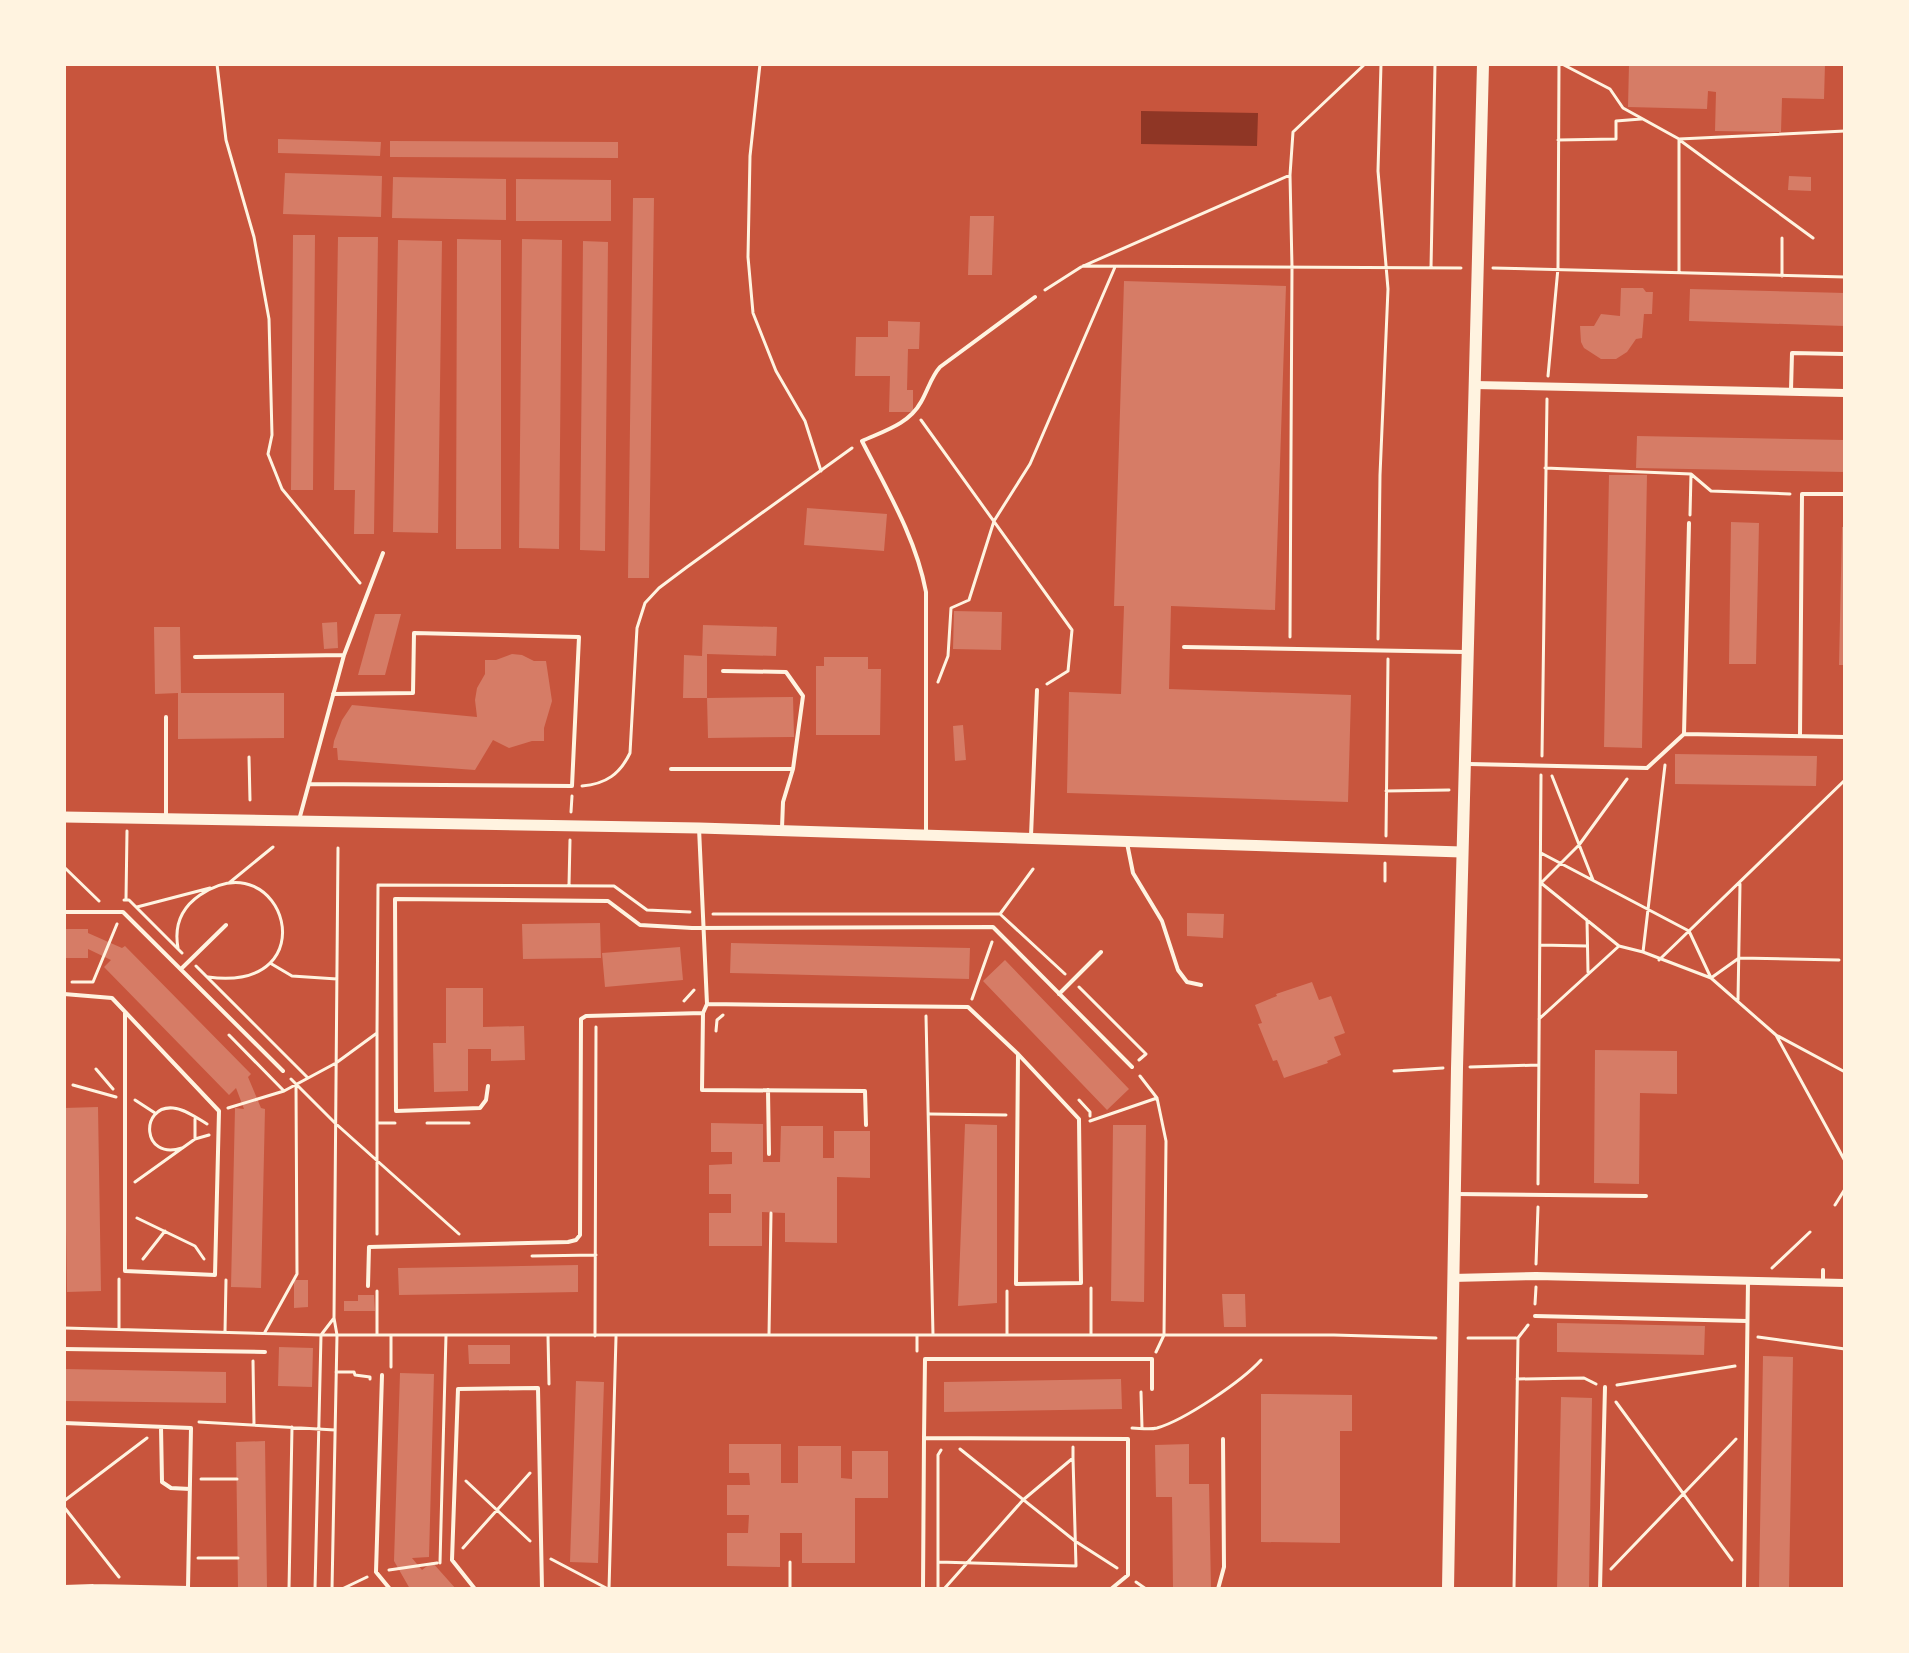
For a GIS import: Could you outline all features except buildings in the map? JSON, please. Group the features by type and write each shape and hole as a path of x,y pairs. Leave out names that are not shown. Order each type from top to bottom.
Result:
{"main road":[{"path":"1448,1589 1452,1278 1483,64"}],"street":[{"path":"1474,385 1845,393"},
{"path":"64,817 782,830 1462,852"},
{"path":"1452,1278 1536,1276 1845,1283"}],"lane":[{"path":"926,835 926,592 920,564 907,530 862,441 908,420 940,367 1035,297"},
{"path":"1791,391 1792,353 1845,354"},
{"path":"1800,736 1802,494 1845,494"},
{"path":"1684,734 1689,523"},
{"path":"299,822 344,655 383,553"},
{"path":"310,784 572,786 579,637 414,633 413,693 333,694"},
{"path":"1184,647 1467,652"},
{"path":"195,657 344,655"},
{"path":"723,671 786,672 803,696 793,769 783,802 782,830"},
{"path":"1031,838 1037,690"},
{"path":"166,717 166,819"},
{"path":"1464,764 1647,768 1684,734 1845,737"},
{"path":"671,769 793,769"},
{"path":"699,828 707,1004 703,1013 702,1090 865,1091 866,1125"},
{"path":"1126,841 1133,873 1162,921 1178,970 1187,982 1201,985"},
{"path":"488,1086 486,1100 480,1108 396,1111 395,899 608,901 640,925 692,928 993,927 1132,1067"},
{"path":"64,912 123,912 283,1071"},
{"path":"181,969 226,925"},
{"path":"1059,994 1101,952"},
{"path":"64,994 112,998 219,1111 215,1275 125,1271 125,1013"},
{"path":"707,1004 968,1007 1018,1054 1079,1119 1081,1283 1016,1284 1018,1054"},
{"path":"368,1286 369,1247 576,1240 580,1235 581,1019 586,1016 703,1013"},
{"path":"64,1070 64,1083"},
{"path":"768,1090 769,1154"},
{"path":"1455,1194 1646,1196"},
{"path":"1823,1270 1823,1283"},
{"path":"1744,1589 1748,1281"},
{"path":"1535,1316 1747,1321"},
{"path":"64,1349 265,1352"},
{"path":"923,1589 925,1359 1152,1359 1152,1389"},
{"path":"382,1375 376,1572 390,1589"},
{"path":"1600,1589 1605,1387"},
{"path":"475,1589 452,1560 458,1389 538,1388 542,1589"},
{"path":"64,1423 191,1428 188,1588 64,1587"},
{"path":"161,1427 162,1482 171,1488 190,1489"},
{"path":"924,1438 1128,1439 1128,1575 1111,1589"},
{"path":"1218,1589 1224,1567 1223,1439"}],"path":[{"path":"217,64 226,140 254,237 269,319 272,435 268,454 282,489 368,593"},
{"path":"760,64 750,156 748,257 753,313 776,371 805,421 821,471"},
{"path":"1303,637 1289,637 1290,175 1293,132 1365,64"},
{"path":"1381,64 1378,171 1388,289 1380,475 1378,639 1388,651 1386,824"},
{"path":"1431,268 1435,64"},
{"path":"1514,1589 1518,1338 1535,1316 1541,853 1545,766 1545,468 1547,387 1558,268 1561,64 1610,89 1623,108 1679,139 1813,238"},
{"path":"1558,140 1616,139 1616,121 1641,119"},
{"path":"1679,139 1845,131"},
{"path":"1679,139 1679,273"},
{"path":"1035,297 1083,266 1290,175"},
{"path":"1782,238 1782,276"},
{"path":"1083,266 1558,268 1845,277"},
{"path":"938,684 948,656 951,608 969,600 994,521 1030,464 1115,266"},
{"path":"915,411 1072,630 1068,671 1037,690"},
{"path":"572,786 598,785 614,776 630,753 637,628 645,603 669,581 862,441"},
{"path":"1545,468 1691,474 1711,491 1802,494"},
{"path":"1689,523 1691,474"},
{"path":"1643,952 1667,750"},
{"path":"249,757 250,800"},
{"path":"1545,766 1593,880"},
{"path":"1541,883 1579,845 1635,768"},
{"path":"1659,960 1845,780"},
{"path":"1386,791 1449,790"},
{"path":"126,900 127,843"},
{"path":"137,907 229,883 273,847"},
{"path":"332,1589 337,1335 334,1318 338,848"},
{"path":"1541,853 1689,931 1711,978"},
{"path":"569,885 570,854"},
{"path":"64,867 99,901"},
{"path":"1000,914 1033,869"},
{"path":"1738,1000 1740,882"},
{"path":"1541,883 1619,946 1711,978 1776,1035 1845,1072"},
{"path":"691,912 692,928"},
{"path":"714,928 713,914 1000,914 1072,981 1146,1054 1132,1067 1157,1098 1166,1141 1164,1335 1152,1359"},
{"path":"1587,920 1588,974"},
{"path":"64,982 93,982 118,923"},
{"path":"978,1000 970,999 993,938"},
{"path":"1540,945 1587,946"},
{"path":"1539,1019 1619,946"},
{"path":"1711,978 1739,958 1839,960"},
{"path":"270,963 292,976 337,979"},
{"path":"678,1003 694,992 694,979"},
{"path":"926,1006 934,1335"},
{"path":"595,1336 596,1016"},
{"path":"1776,1035 1845,1161"},
{"path":"64,1083 120,1098 96,1069"},
{"path":"283,1071 335,1123 471,1245"},
{"path":"264,1333 297,1274 296,1084"},
{"path":"133,1170 133,1183 195,1139 209,1136 209,1115 284,1091"},
{"path":"1074,1095 1090,1112 1090,1121 1157,1098"},
{"path":"132,1110 132,1098 155,1113"},
{"path":"182,1148 162,1150 153,1142 149,1131 155,1113 165,1108 175,1108 209,1126"},
{"path":"929,1113 1006,1115"},
{"path":"194,1117 195,1139"},
{"path":"377,1123 377,1246"},
{"path":"141,1132 149,1131"},
{"path":"1835,1205 1845,1189"},
{"path":"769,1335 771,1213"},
{"path":"134,1230 134,1216 195,1246 205,1262 206,1246"},
{"path":"143,1259 165,1231"},
{"path":"1758,1281 1810,1232"},
{"path":"533,1256 596,1255"},
{"path":"134,1258 158,1260"},
{"path":"1091,1274 1091,1335"},
{"path":"1007,1288 1007,1335"},
{"path":"377,1289 377,1335"},
{"path":"315,1589 321,1335 334,1318"},
{"path":"64,1328 321,1335 1334,1335 1393,1338"},
{"path":"455,1471 541,1552 608,1589 616,1335"},
{"path":"1747,1335 1845,1349"},
{"path":"1126,1428 1156,1428 1189,1412 1249,1373 1261,1360"},
{"path":"1605,1387 1746,1364"},
{"path":"253,1368 254,1425"},
{"path":"336,1372 354,1372 360,1377 370,1377 370,1392"},
{"path":"1517,1379 1584,1378 1605,1387 1744,1578"},
{"path":"1141,1383 1142,1428"},
{"path":"191,1428 191,1421 335,1430"},
{"path":"64,1501 161,1427"},
{"path":"289,1589 292,1427"},
{"path":"1601,1581 1746,1428"},
{"path":"955,1445 1075,1541 1128,1575"},
{"path":"938,1562 1076,1566 1073,1445"},
{"path":"941,1589 938,1455 943,1446"},
{"path":"941,1589 1023,1500 1073,1458"},
{"path":"342,1589 376,1572 452,1560 531,1472"},
{"path":"190,1479 237,1479"},
{"path":"64,1507 127,1587"},
{"path":"189,1558 238,1558"},
{"path":"790,1562 790,1589"}],"shaded area":[{"path":"1141,111 1258,113 1257,146 1141,144"}]}
